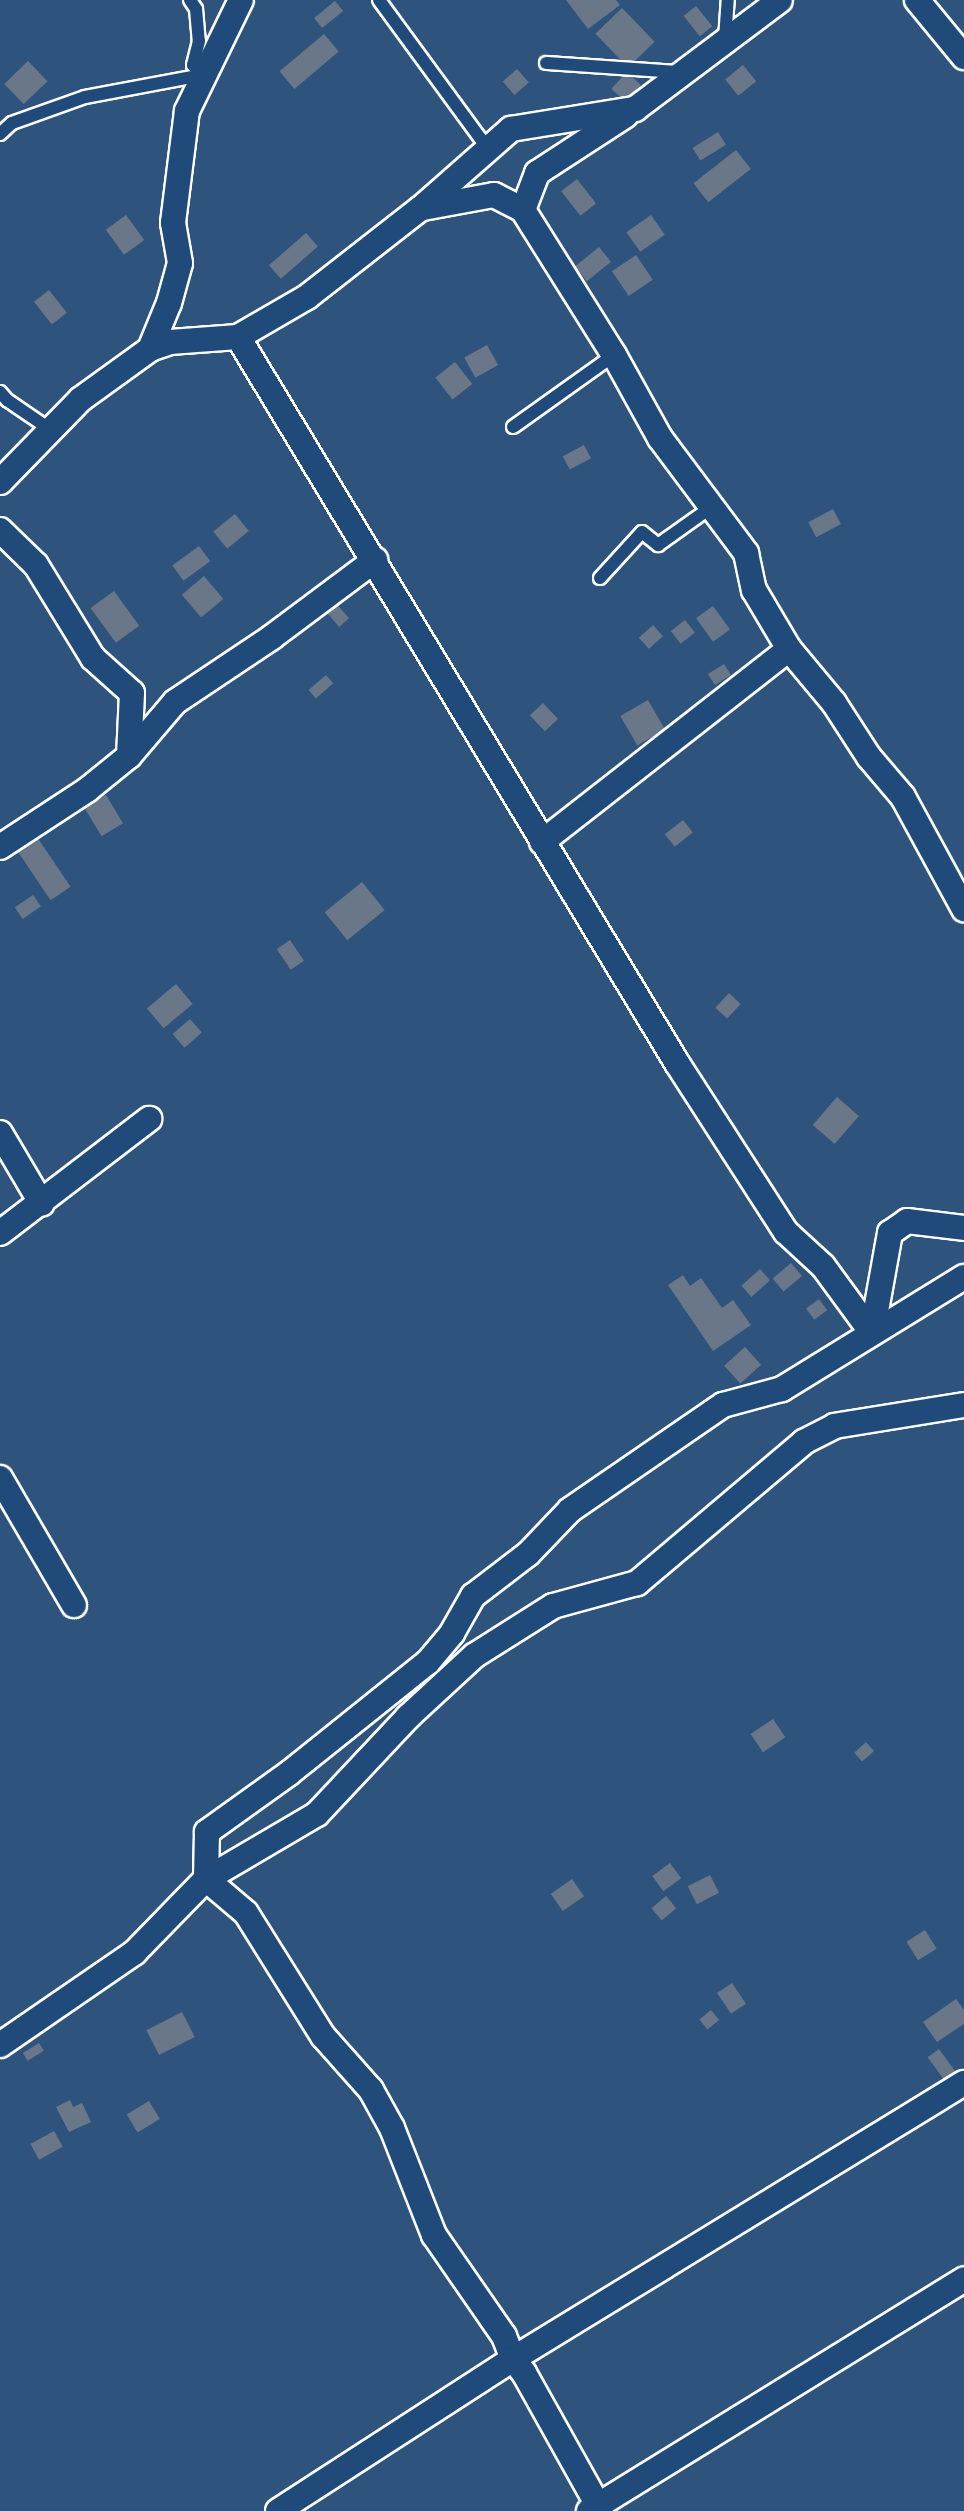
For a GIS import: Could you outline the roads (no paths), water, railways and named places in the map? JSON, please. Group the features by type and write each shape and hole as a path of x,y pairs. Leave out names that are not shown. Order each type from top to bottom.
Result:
{"street":[{"path":"150,349 169,303 180,263 173,223 187,111 241,0"},
{"path":"523,210 537,173 635,109 780,0"},
{"path":"917,0 964,57"},
{"path":"0,482 81,399 150,349 170,342 238,337 307,297 421,208 511,129 635,109"},
{"path":"421,208 494,195 523,210 614,355 660,438 746,553 754,590 789,649 834,703 869,757 903,797 964,909"},
{"path":"238,337 677,1063 786,1232 823,1266 872,1333"},
{"path":"0,530 36,565 93,658 132,693 129,756"},
{"path":"0,847 87,790 129,756 175,702 272,637 375,560"},
{"path":"542,842 789,649"},
{"path":"0,1233 42,1204 149,1119"},
{"path":"0,1133 42,1204"},
{"path":"872,1333 890,1233 907,1221 964,1228"},
{"path":"206,1879 207,1832 288,1774 428,1662 452,1633 473,1596 528,1554 570,1510 723,1405 782,1389 964,1277"},
{"path":"0,2045 134,1953 206,1879 317,1814 408,1717 474,1656 553,1606 637,1583 804,1442 835,1426 964,1405"},
{"path":"0,1478 74,1605"},
{"path":"428,1662 474,1656"},
{"path":"206,1879 246,1913 323,2036 371,2090 392,2128 434,2235 504,2336 513,2359 524,2373 596,2509 964,2279"},
{"path":"278,2511 513,2359 964,2083"}],"lane":[{"path":"190,0 196,9 199,41 193,65 203,75"},
{"path":"379,0 488,149"},
{"path":"725,42 728,0"},
{"path":"546,63 684,72"},
{"path":"0,134 12,123 85,97 203,75"},
{"path":"513,427 614,355"},
{"path":"0,392 51,430"},
{"path":"600,578 642,532 658,545 710,508"}]}
